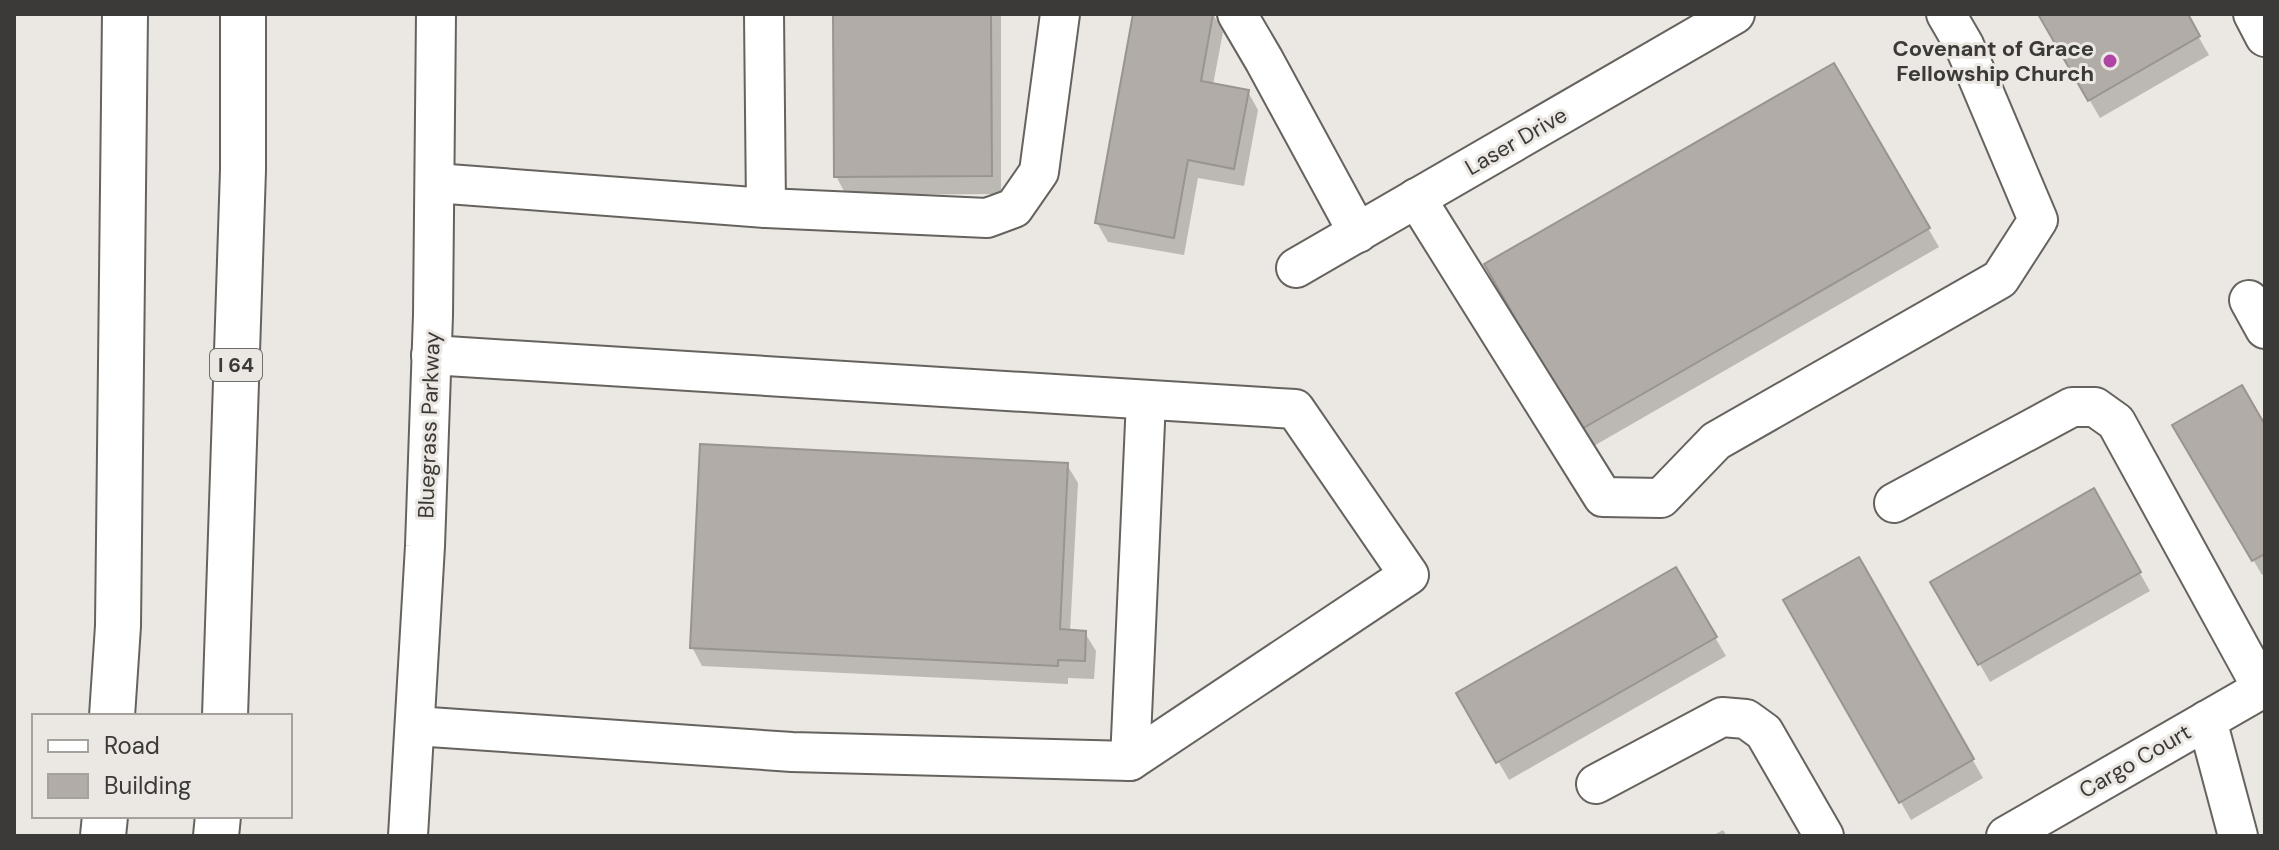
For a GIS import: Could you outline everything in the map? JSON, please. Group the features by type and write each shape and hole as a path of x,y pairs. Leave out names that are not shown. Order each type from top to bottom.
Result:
{"highway":[{"path":"112,714 118,626 125,14"},
{"name":"I 64","path":"225,714 243,170 243,14"}],"street":[{"name":"Bluegrass Parkway","path":"408,836 431,355 436,14"},
{"path":"764,14 766,208"},
{"path":"435,183 766,208 987,218 1014,208 1039,172 1060,14"},
{"path":"1237,14 1358,233"},
{"name":"Laser Drive","path":"1296,268 1735,14"},
{"path":"1416,198 1603,497 1661,498 1716,441 2000,279 2038,220 1964,45 1946,14"},
{"path":"2253,14 2265,37"},
{"path":"415,726 792,752 1130,761 1409,575 1295,409 431,355"},
{"path":"1130,761 1146,400"},
{"path":"1894,503 2072,407 2095,407 2116,422 2264,687"},
{"name":"Cargo Court","path":"2020,833 2264,687"},
{"path":"1596,784 1722,717 1746,719 1764,732 1824,836"},
{"path":"2207,720 2238,836"}],"building":[{"path":"833,14 991,14 992,176 834,177"},
{"path":"1133,14 1213,14 1201,81 1249,90 1234,169 1188,160 1174,238 1095,223"},
{"name":"Covenant of Grace Fellowship Church","path":"2038,14 2188,14 2200,36 2088,101"},
{"path":"1834,63 1930,228 1580,430 1484,264"},
{"path":"2242,385 2265,425 2265,554 2252,561 2172,425"},
{"path":"700,444 1068,463 1060,629 1086,631 1085,661 1058,660 1058,666 690,648"},
{"path":"2094,488 2141,572 1978,665 1930,582"},
{"path":"1859,557 1974,759 1899,803 1783,600"},
{"path":"1676,567 1717,637 1496,763 1456,693"}],"place":[{"name":"Covenant of Grace Fellowship Church","path":"2110,61"}]}
